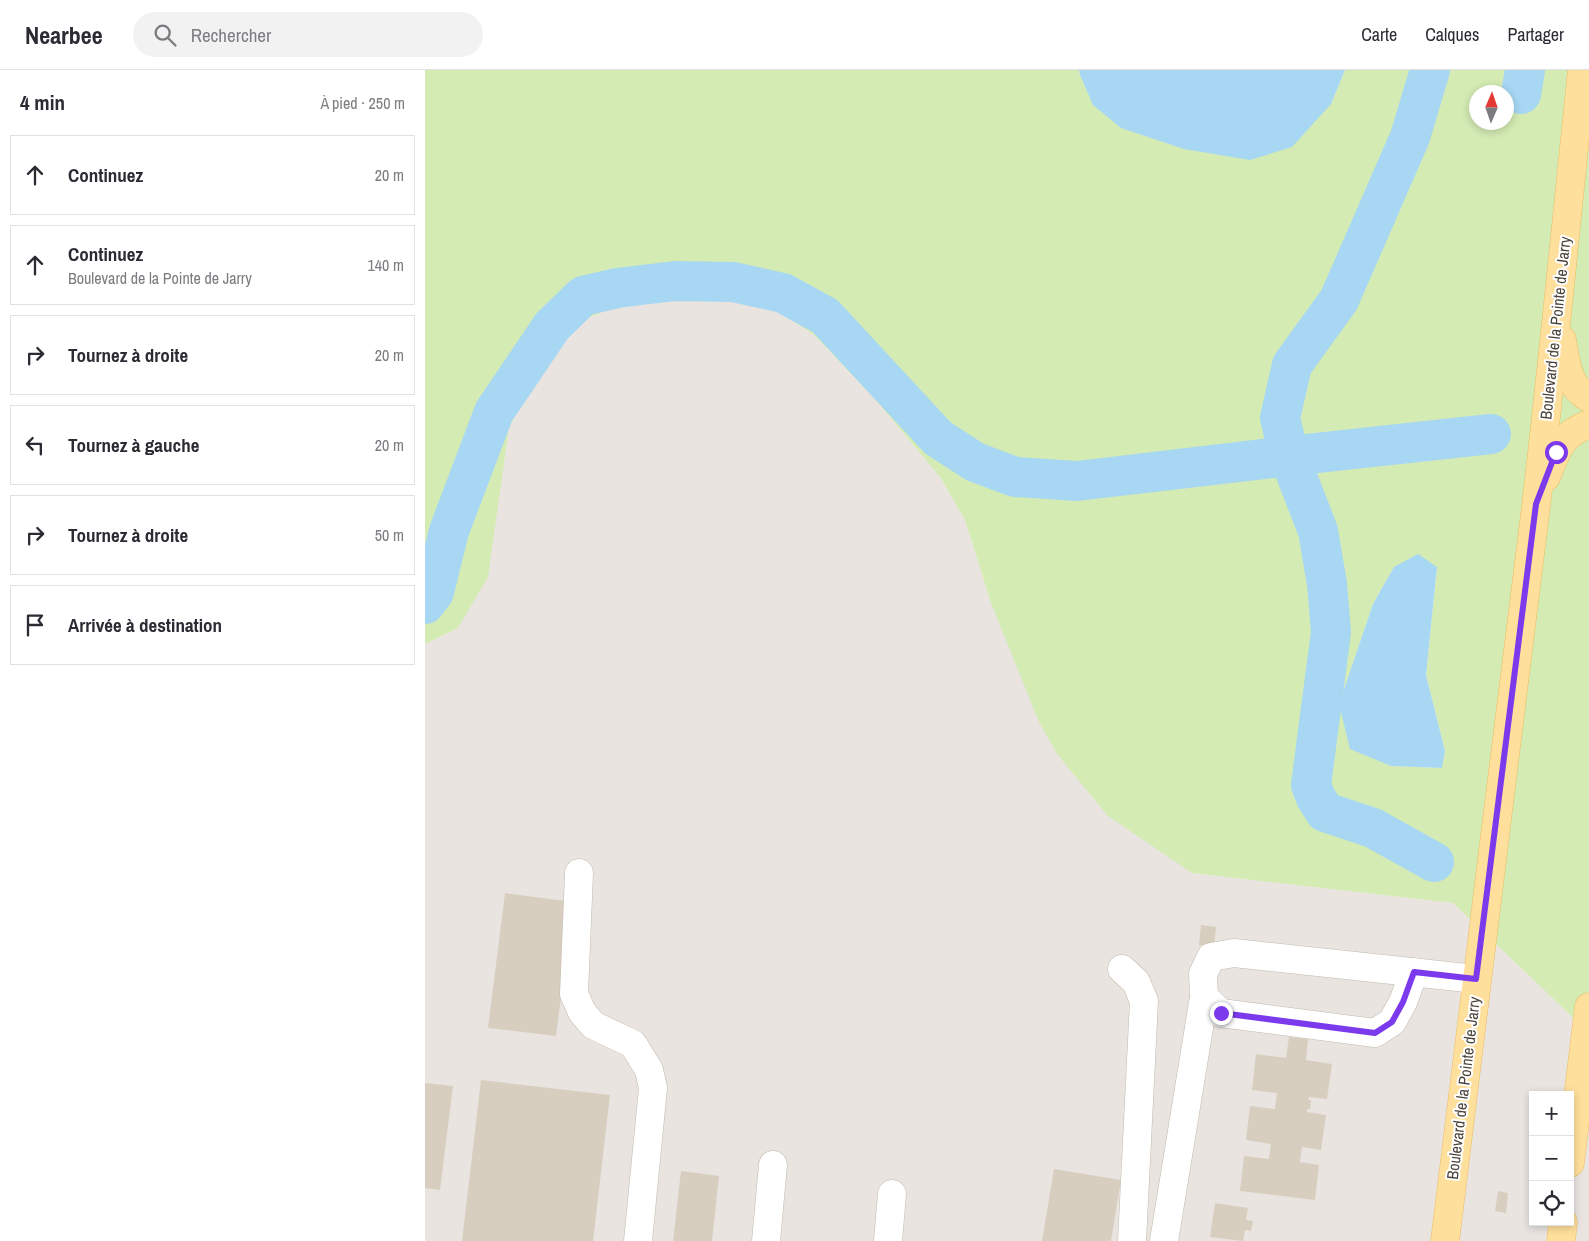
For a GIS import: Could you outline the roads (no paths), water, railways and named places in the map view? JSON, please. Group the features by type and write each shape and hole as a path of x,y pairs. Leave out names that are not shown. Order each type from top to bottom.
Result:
{"main road":[{"name":"Boulevard de la Pointe de Jarry","path":"1445,1241 1536,504 1582,70"},
{"path":"1557,314 1567,372 1579,393 1589,398"},
{"path":"1536,504 1556,452 1573,431 1589,424"},
{"path":"1574,1140 1585,1078 1589,1007"},
{"path":"1561,1241 1563,1226"}],"lane":[{"path":"579,873 574,994 582,1012 593,1025 633,1044 649,1070 653,1088 638,1241"},
{"path":"1164,1241 1204,997 1203,974 1211,957 1234,953 1476,979"},
{"path":"1122,969 1136,982 1144,1001 1132,1241"},
{"path":"1204,997 1221,1013 1375,1033 1392,1022 1403,1002 1414,972"},
{"path":"766,1241 773,1165"},
{"path":"888,1241 892,1194"}],"water":[{"path":"1079,70 1345,70 1331,104 1292,147 1250,160 1184,149 1121,128 1093,105"},
{"path":"1418,554 1437,567 1426,675 1445,751 1442,768 1391,766 1350,749 1339,704 1373,604 1394,567"}],"waterway":[{"path":"1430,70 1410,137 1339,300 1292,365 1280,418 1289,456 1491,434"},
{"path":"1521,94 1525,70"},
{"path":"425,604 434,592 449,531 494,412 552,326 583,296 617,288 675,281 733,282 783,293 825,316 938,438 975,462 1015,477 1077,481 1289,456 1318,531 1327,584 1331,632 1311,785 1316,798 1325,812 1373,828 1434,862"}]}
